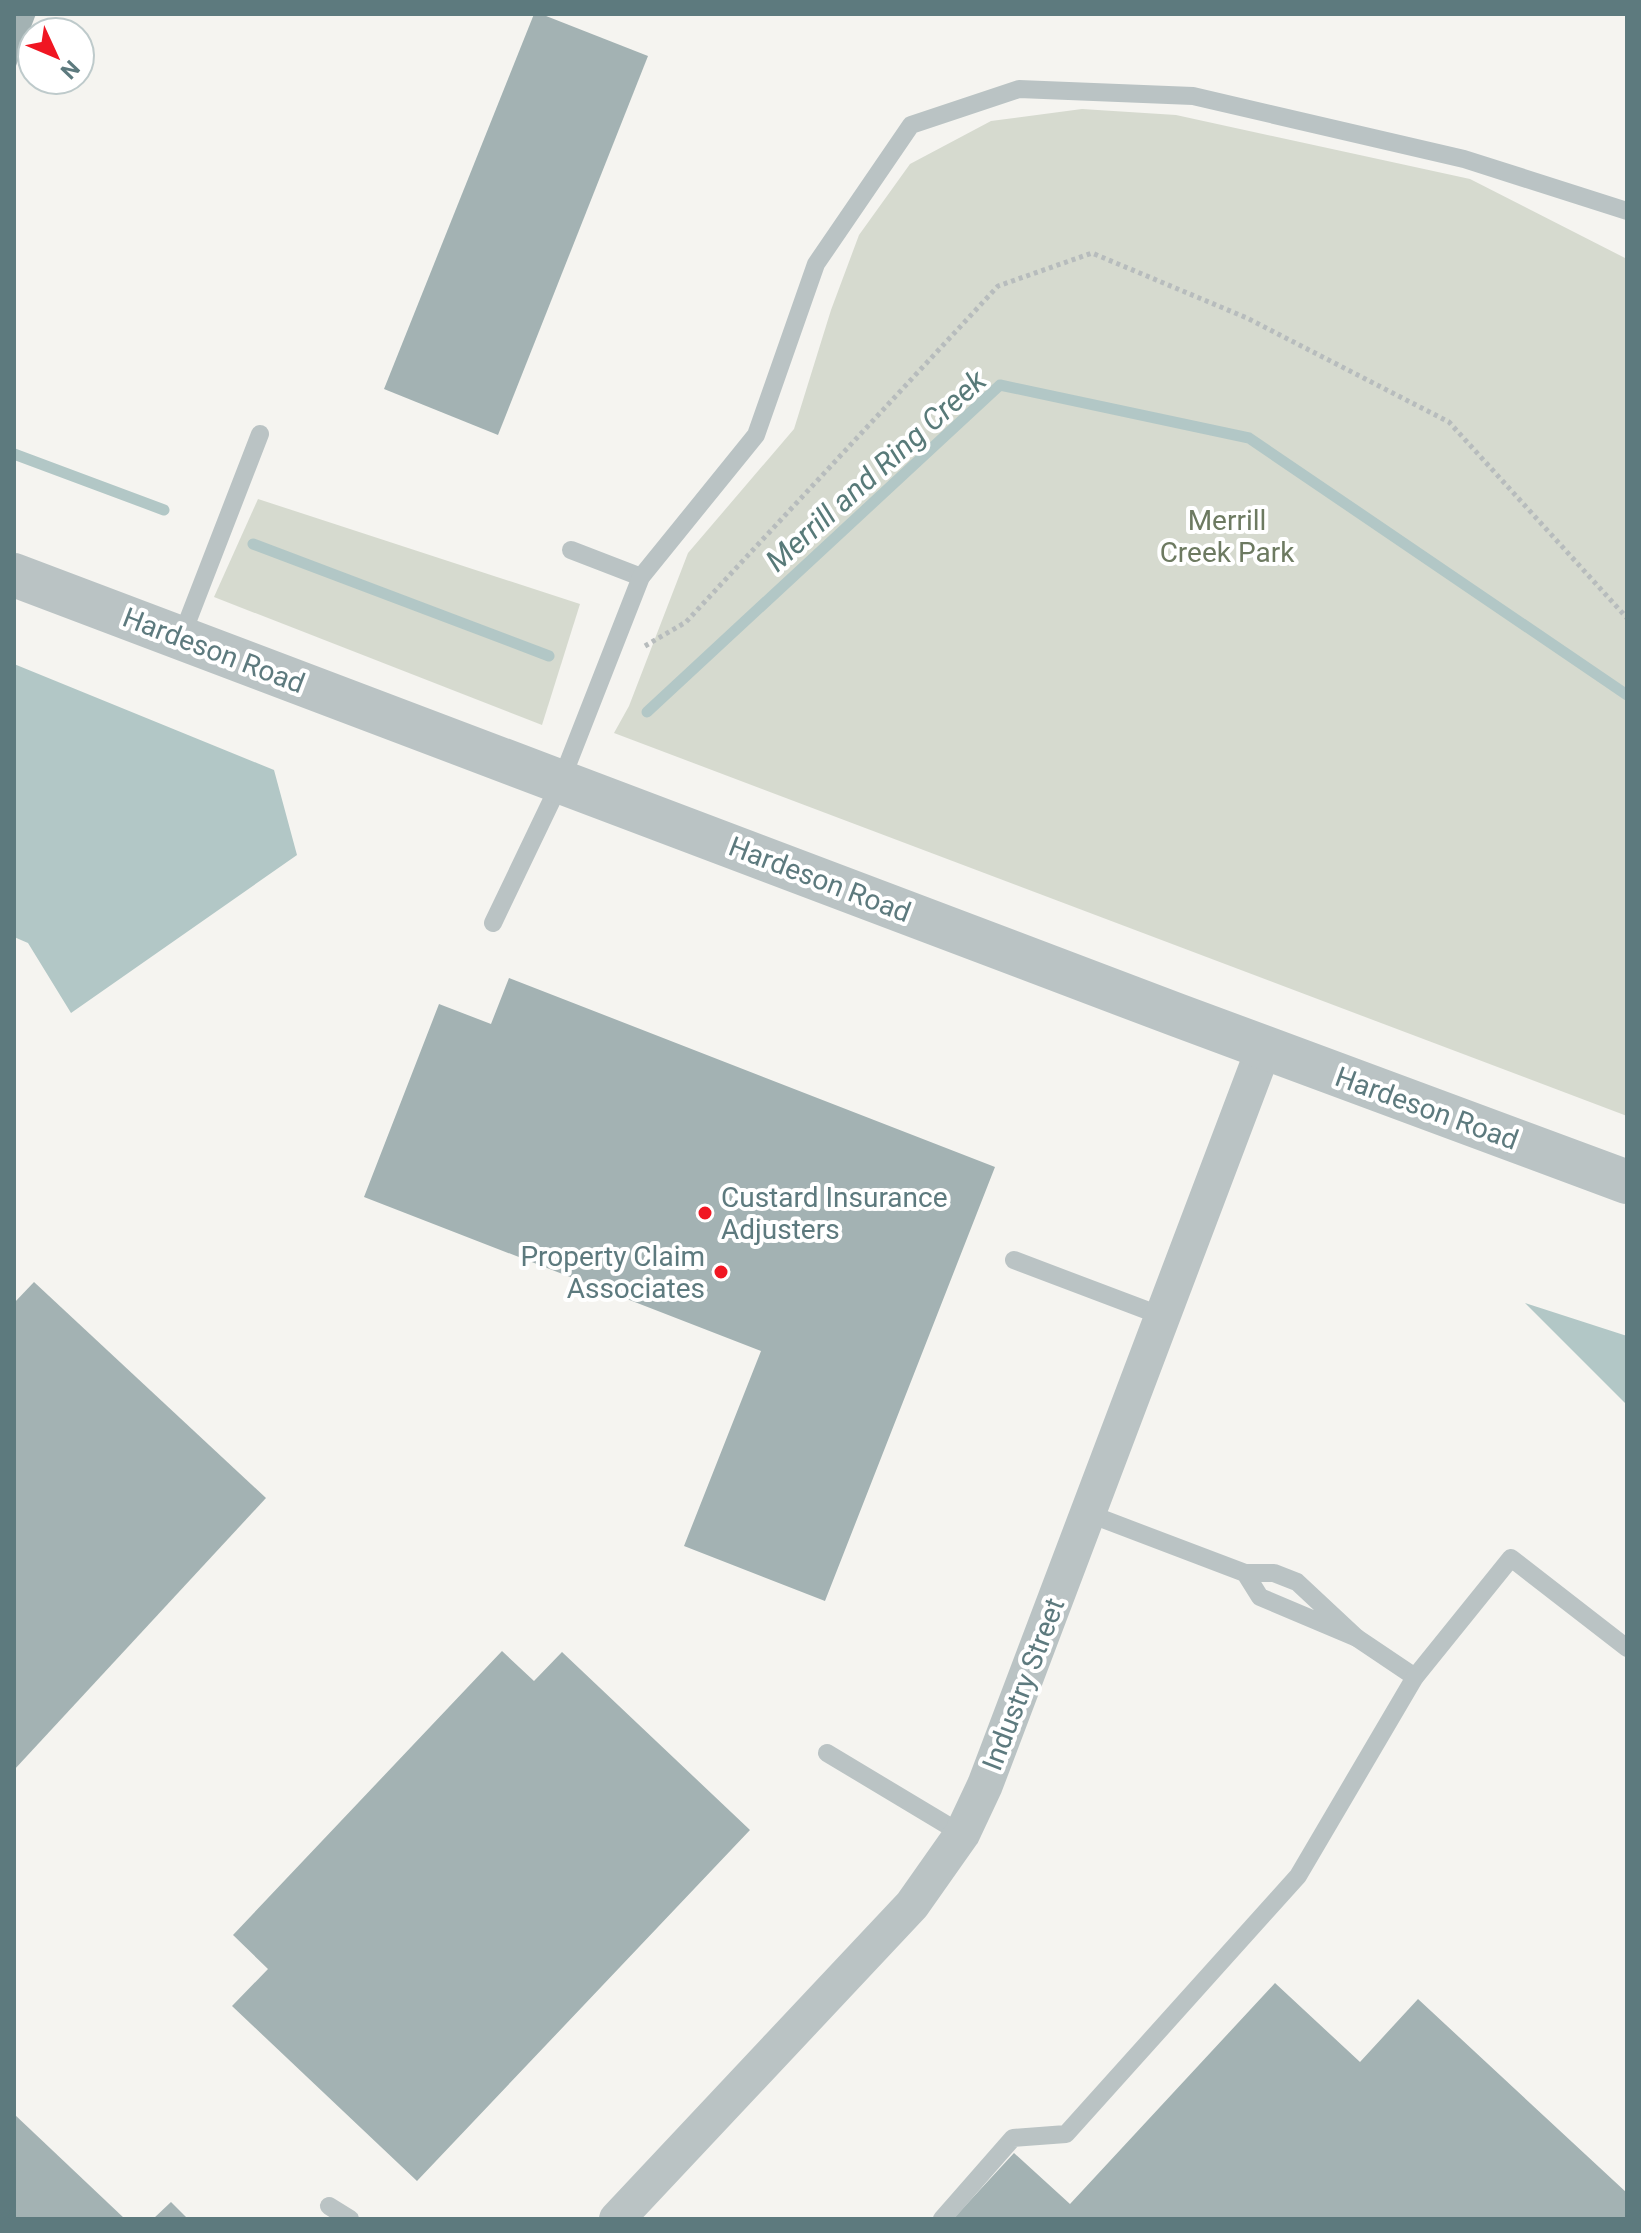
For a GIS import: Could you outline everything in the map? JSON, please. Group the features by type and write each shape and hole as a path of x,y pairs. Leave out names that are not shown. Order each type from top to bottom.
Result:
{"street":[{"name":"Hardeson Road","path":"14,575 1264,1048 1627,1182"},
{"name":"Industry Street","path":"617,2219 912,1905 962,1834 985,1785 1264,1048"}],"lane":[{"path":"493,923 561,781 641,577 756,435 816,264 911,125 1019,89 1193,96 1464,159 1627,211"},
{"path":"181,638 260,434"},
{"path":"571,550 641,577"},
{"path":"1014,1260 1162,1316"},
{"path":"1087,1513 1245,1573 1274,1573 1297,1582 1357,1638 1415,1677"},
{"path":"942,2219 1013,2138 1066,2134 1298,1876 1415,1677 1511,1558 1627,1648"},
{"path":"1245,1573 1260,1597 1357,1638"},
{"path":"827,1753 962,1834"},
{"path":"329,2206 350,2219"}],"path":[{"path":"606,668 686,622 998,286 1092,253 1247,318 1449,422 1627,618"}],"green space":[{"name":"Merrill Creek Park","path":"1082,109 1176,115 1470,179 1627,259 1627,1116 614,733 629,706 688,553 794,429 831,310 859,235 910,164 991,121"},
{"path":"258,499 580,604 542,725 214,597"}],"shaded area":[{"path":"14,664 274,770 297,855 71,1013 28,943 14,937"},
{"path":"1525,1303 1627,1336 1627,1405"}],"building":[{"path":"14,14 36,14 16,16 14,71"},
{"path":"534,14 541,14 648,56 498,435 384,389"},
{"path":"509,978 995,1167 825,1601 684,1546 761,1351 364,1197 439,1004 491,1024"},
{"path":"34,1282 266,1498 14,1770 14,1303"},
{"path":"502,1651 534,1681 562,1652 750,1830 417,2181 232,2006 268,1969 233,1935"},
{"path":"1275,1983 1360,2062 1418,1999 1627,2193 1627,2219 953,2219 1014,2153 1070,2204"},
{"path":"14,2114 125,2219 14,2219"},
{"path":"171,2202 188,2219 153,2219"}],"waterway":[{"name":"Merrill and Ring Creek","path":"647,712 1000,385 1249,438 1627,695"},
{"name":"Merrill and Ring Creek","path":"14,454 164,510"},
{"name":"Merrill and Ring Creek","path":"253,544 549,656"}],"place":[{"name":"Custard Insurance Adjusters","path":"705,1213"},
{"name":"Property Claim Associates","path":"721,1272"}]}
